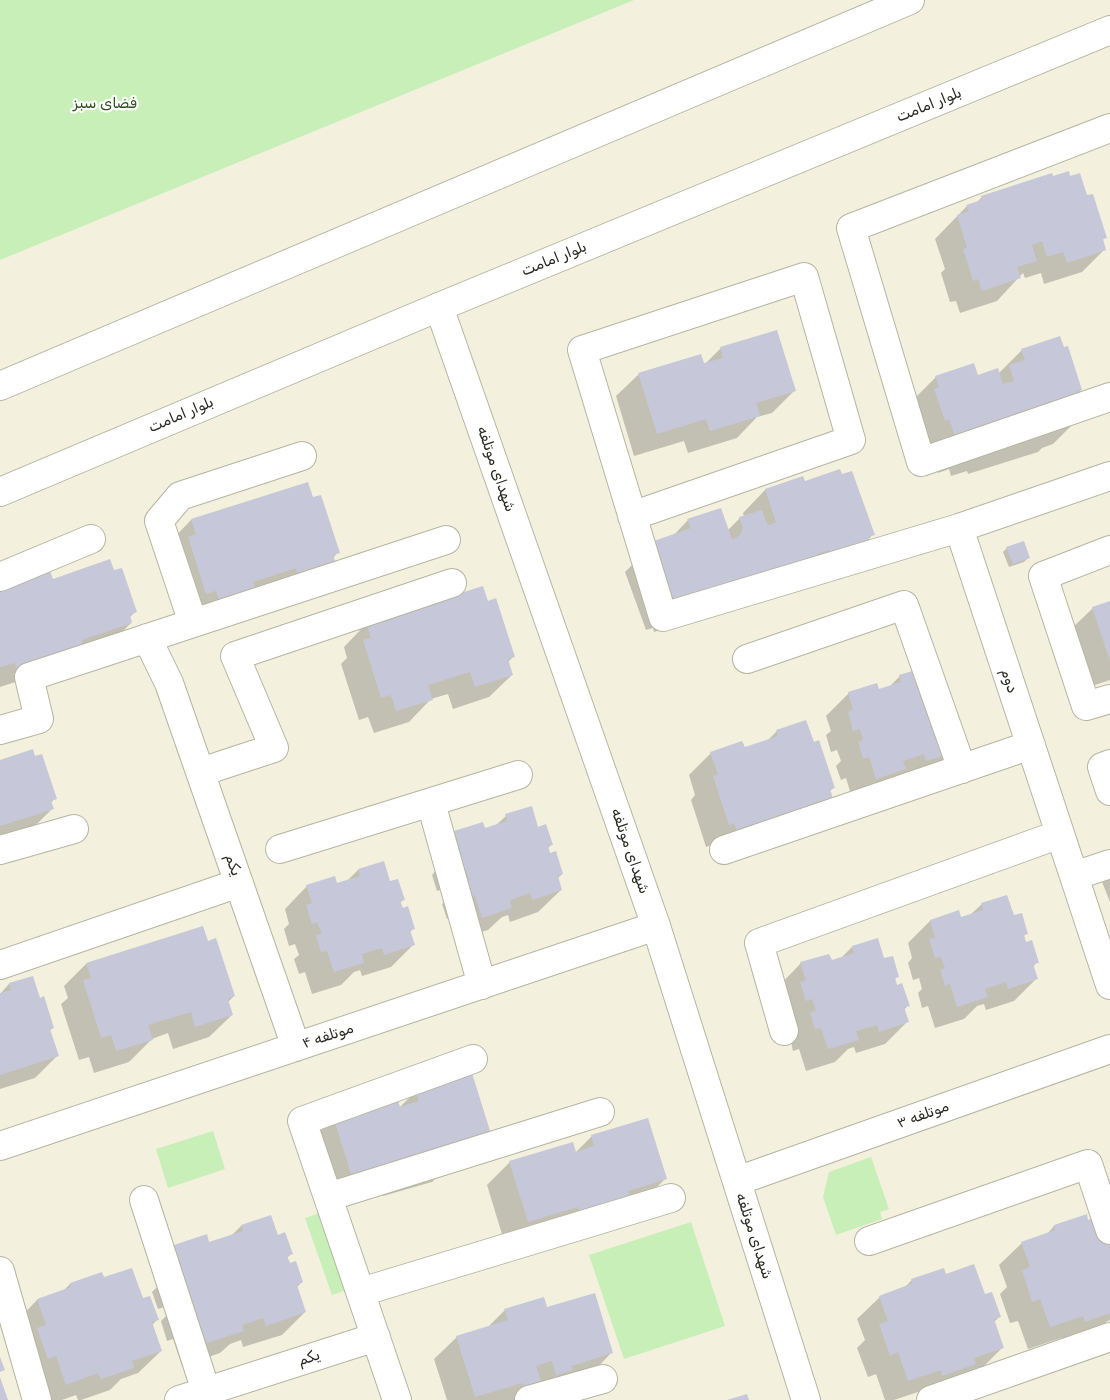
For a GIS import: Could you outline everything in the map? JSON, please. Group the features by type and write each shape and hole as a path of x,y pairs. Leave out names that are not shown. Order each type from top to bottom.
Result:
{"street":[{"path":"0,386 910,0"},
{"name":"بلوار امامت","path":"0,492 439,307 1110,30"},
{"path":"1110,128 851,228 921,462 1110,397"},
{"path":"632,516 851,440 804,277 582,350 632,516 663,617 959,528 1110,476"},
{"name":"شهدای موتلفه","path":"439,307 656,926 806,1400"},
{"path":"193,623 159,521 180,496 302,456"},
{"name":"دوم","path":"959,528 1110,985"},
{"path":"0,577 91,539"},
{"path":"0,730 39,719 29,677 446,540"},
{"path":"1110,550 1043,576 1086,706 1110,699"},
{"path":"200,772 274,748 236,656 452,583"},
{"path":"747,659 904,605 962,769"},
{"name":"یکم","path":"147,638 169,683 296,1047"},
{"path":"724,850 1031,746"},
{"path":"1110,764 1102,766 1110,792"},
{"path":"280,849 518,775"},
{"path":"431,803 482,985"},
{"path":"0,850 74,829"},
{"path":"784,1031 759,944 1060,834"},
{"path":"1074,876 1110,864"},
{"path":"0,965 239,883"},
{"name":"موتلفه ۴","path":"0,1146 656,926"},
{"name":"موتلفه ۳","path":"737,1181 1110,1049"},
{"path":"397,1400 302,1121 473,1059"},
{"path":"328,1197 600,1112"},
{"path":"869,1241 1088,1164 1110,1230"},
{"path":"361,1292 671,1198"},
{"path":"144,1200 206,1391"},
{"path":"0,1271 37,1400"},
{"name":"یکم","path":"179,1400 376,1337"},
{"path":"931,1400 1110,1337"},
{"path":"528,1400 603,1379"}],"green space":[{"name":"فضای سبز","path":"0,0 634,0 0,260"},
{"path":"213,1131 225,1169 168,1188 156,1149"},
{"path":"871,1157 889,1209 880,1212 882,1219 836,1235 823,1197 829,1172"},
{"path":"322,1212 349,1289 332,1295 305,1218"},
{"path":"691,1222 725,1326 624,1359 589,1255"}],"building":[{"path":"1069,171 1070,176 1080,173 1087,195 1093,194 1107,238 1103,239 1106,250 1067,263 1063,252 1047,257 1042,241 1032,245 1037,261 1017,267 1021,278 982,291 978,279 973,281 963,249 967,248 957,215 969,211 966,205 982,200 981,196 1052,173 1053,176"},
{"path":"777,330 796,391 756,403 760,416 710,431 706,419 657,434 638,373 701,354 704,363 723,358 720,347"},
{"path":"1060,336 1064,347 1068,346 1082,390 1077,391 1085,414 1061,427 1061,430 991,453 990,449 960,451 949,419 945,421 934,389 939,387 935,376 974,363 978,375 998,368 1003,384 1014,381 1009,365 1025,360 1021,349"},
{"path":"840,469 842,474 852,471 875,535 868,537 870,541 831,555 829,550 817,554 819,559 782,573 779,566 763,572 765,577 669,609 647,548 656,545 654,541 691,528 687,519 721,508 732,539 736,538 740,535 743,528 739,517 762,510 769,525 776,522 765,489 803,476 805,481"},
{"path":"308,482 313,497 321,495 340,553 333,555 338,571 300,583 296,568 253,582 258,596 221,607 216,591 206,594 188,537 196,534 191,519"},
{"path":"1024,541 1030,558 1013,564 1006,547"},
{"path":"110,559 114,570 122,568 137,612 130,615 132,623 82,640 83,645 16,668 15,663 0,667 0,588 50,571 53,579"},
{"path":"483,586 488,601 496,598 515,657 508,659 513,675 475,687 470,672 428,685 433,700 396,711 391,695 381,698 363,640 371,638 366,623"},
{"path":"1110,601 1110,661 1092,607"},
{"path":"926,667 956,752 926,761 924,754 903,761 906,769 876,779 869,757 863,759 858,742 863,740 860,729 853,731 848,712 853,710 848,692 877,683 879,689 901,682 899,675"},
{"path":"806,720 814,742 819,740 835,788 830,789 835,805 739,837 734,823 729,825 713,776 718,774 710,752 742,741 745,747 778,736 776,730"},
{"path":"33,749 35,756 42,754 57,799 51,801 54,809 0,826 0,760"},
{"path":"532,806 538,827 546,824 553,845 548,846 550,853 556,851 563,874 558,876 562,890 532,900 530,893 510,900 512,908 482,918 475,896 469,898 464,881 469,879 465,868 459,869 454,851 460,849 454,831 483,822 485,828 507,821 505,814"},
{"path":"384,861 390,881 398,879 405,900 400,901 403,908 408,906 415,929 410,930 415,945 384,955 382,948 362,954 364,963 334,972 327,951 321,952 316,935 322,934 317,922 312,924 306,905 312,903 306,885 335,876 337,883 360,876 358,869"},
{"path":"1007,895 1014,915 1022,913 1028,934 1024,935 1026,942 1032,940 1039,963 1033,964 1038,979 1008,989 1006,982 985,989 988,997 957,1007 950,984 945,986 940,970 945,968 941,957 935,958 929,939 935,938 930,920 959,910 961,917 983,910 981,903"},
{"path":"203,926 208,941 216,938 235,996 228,999 233,1015 195,1027 191,1012 148,1025 153,1040 116,1051 111,1035 101,1038 83,980 91,978 86,963"},
{"path":"878,938 884,958 893,956 899,977 895,978 897,985 902,983 910,1006 904,1007 909,1022 879,1032 877,1025 856,1031 859,1040 828,1049 821,1028 815,1029 810,1012 816,1011 812,999 806,1001 800,982 806,980 800,962 829,954 832,960 854,953 852,946"},
{"path":"33,976 40,998 44,996 54,1028 50,1029 59,1056 0,1075 0,993 11,990 9,983"},
{"path":"472,1073 491,1134 352,1177 333,1116 397,1097 400,1107 419,1101 415,1090"},
{"path":"648,1118 667,1179 628,1191 632,1205 582,1220 578,1207 528,1222 509,1161 573,1142 576,1152 594,1146 591,1135"},
{"path":"1110,1212 1110,1313 1085,1322 1083,1316 1050,1327 1040,1299 1032,1302 1022,1270 1030,1267 1021,1242 1055,1230 1054,1225 1087,1214 1088,1220"},
{"path":"271,1215 278,1235 285,1232 293,1254 287,1256 290,1263 296,1261 303,1282 297,1285 306,1312 266,1326 263,1318 242,1325 244,1331 204,1344 182,1298 190,1295 187,1285 181,1287 174,1268 181,1266 174,1245 207,1234 209,1242 243,1231 241,1225"},
{"path":"974,1264 985,1294 992,1292 1001,1317 994,1319 1004,1348 974,1358 976,1364 942,1376 941,1370 908,1381 898,1352 890,1356 879,1324 888,1321 879,1296 913,1283 911,1279 944,1268 946,1274"},
{"path":"132,1268 143,1298 150,1296 159,1320 152,1322 162,1351 132,1361 134,1368 101,1379 98,1373 66,1385 56,1356 48,1359 37,1328 46,1325 37,1299 71,1287 70,1283 102,1272 104,1277"},
{"path":"595,1293 613,1353 571,1366 573,1370 556,1375 552,1361 536,1366 541,1381 523,1387 522,1383 475,1397 456,1336 508,1320 504,1309 544,1297 547,1307"},
{"path":"0,1357 5,1370 0,1372"},
{"path":"0,1377 8,1400 0,1400"},
{"path":"747,1394 749,1400 727,1400"}]}
